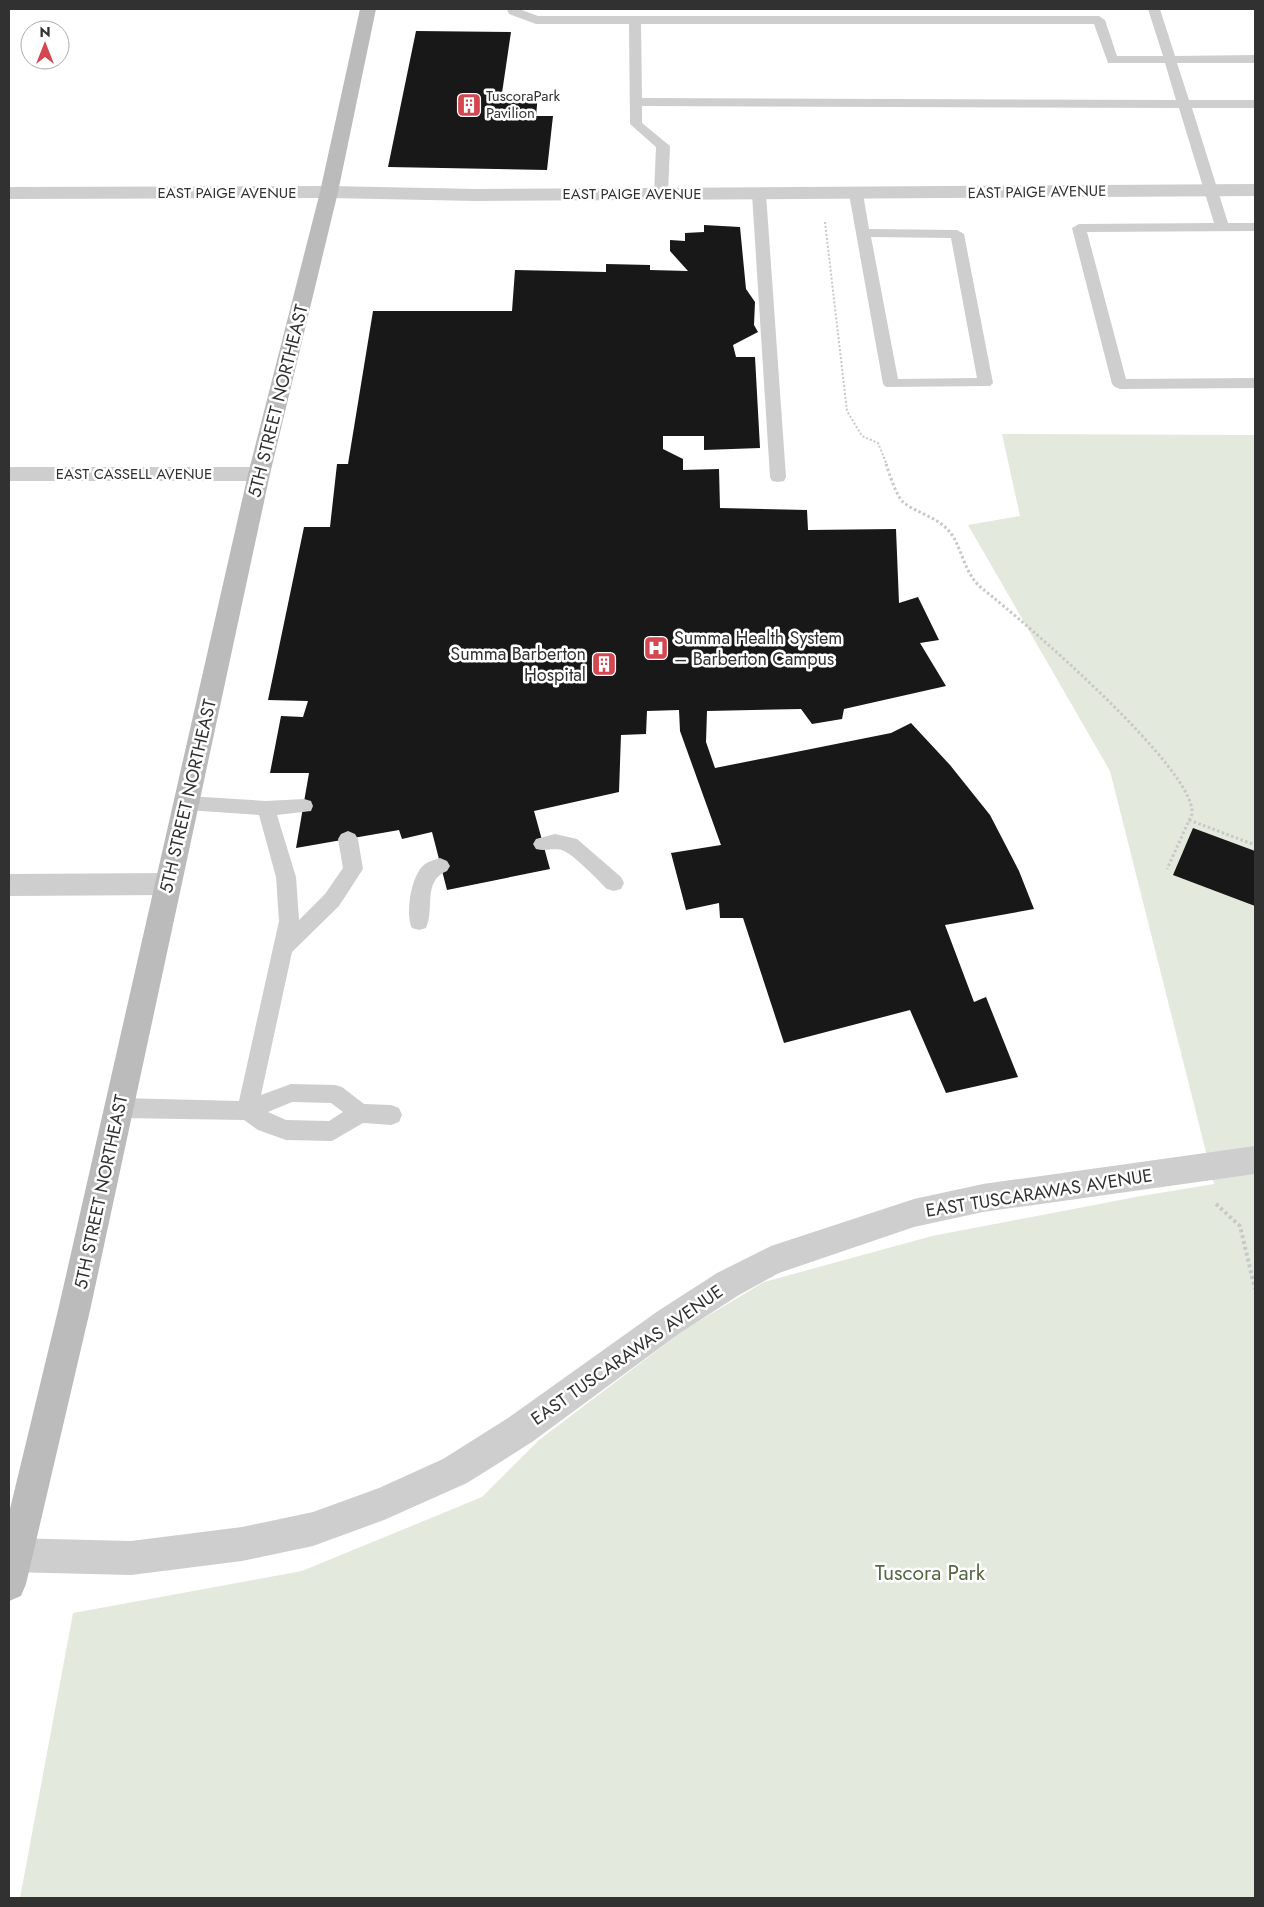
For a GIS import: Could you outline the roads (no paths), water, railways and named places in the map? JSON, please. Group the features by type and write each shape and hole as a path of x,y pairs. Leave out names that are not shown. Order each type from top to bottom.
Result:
{"main road":[{"name":"5TH STREET NORTHEAST","path":"11,1564 73,1316 259,474 329,192 368,9"}],"street":[{"name":"EAST PAIGE AVENUE","path":"9,193 329,192 432,195 856,194 1255,190"},
{"name":"EAST CASSELL AVENUE","path":"9,474 259,474"},
{"path":"9,884 168,884"},
{"name":"EAST TUSCARAWAS AVENUE","path":"11,1564 131,1558 242,1544 313,1529 384,1503 455,1471 520,1430 669,1322 728,1284 771,1261 914,1212 984,1198 1255,1160"}],"lane":[{"path":"513,9 513,11 536,20 1099,20 1112,60 1255,59"},
{"path":"1156,15 1222,227"},
{"path":"635,20 636,124 663,146 661,194"},
{"path":"636,102 1255,104"},
{"path":"759,194 778,477"},
{"path":"856,194 891,384 985,383 957,234 864,233"},
{"path":"1255,227 1079,228 1120,384 1255,383"},
{"path":"187,804 266,808 304,806"},
{"path":"247,1111 289,921 286,877 266,808"},
{"path":"282,949 332,900 353,869 348,839"},
{"path":"543,844 555,842 570,844 614,883"},
{"path":"419,922 421,891 427,874 433,867 440,866"},
{"path":"120,1108 247,1111 291,1093 335,1094 360,1113 391,1115"},
{"path":"247,1111 266,1123 286,1130 332,1131 360,1113"}],"place":[{"name":"TuscoraPark Pavilion","path":"469,105"},
{"name":"Summa Health System – Barberton Campus","path":"656,648"},
{"name":"Summa Barberton Hospital","path":"604,664"}],"park label":[{"name":"Tuscora Park","path":"930,1573"}]}
